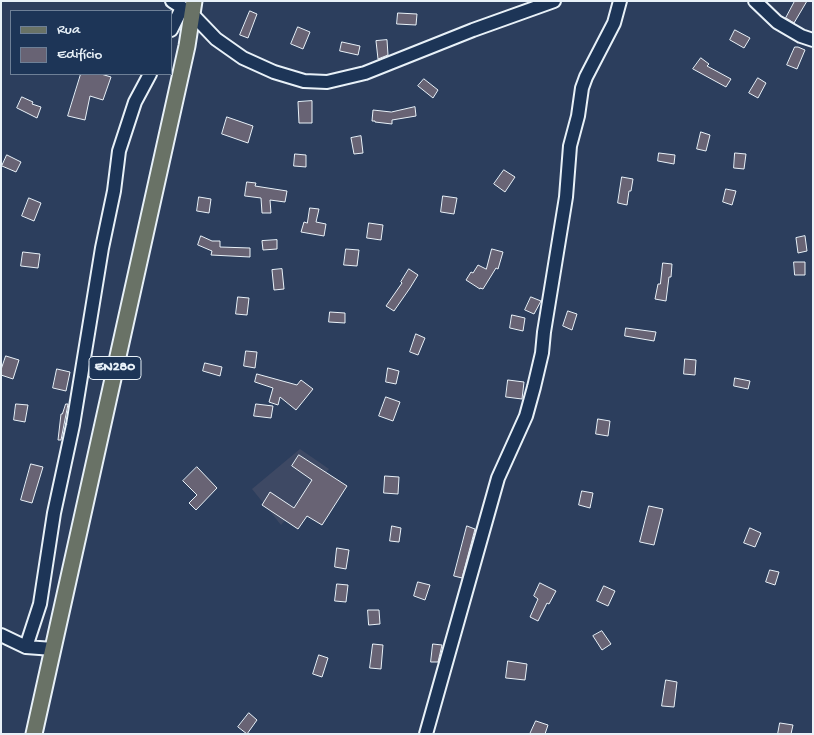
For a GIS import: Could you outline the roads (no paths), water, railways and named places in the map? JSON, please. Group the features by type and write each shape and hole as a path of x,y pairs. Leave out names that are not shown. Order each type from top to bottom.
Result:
{"main road":[{"name":"EN280","path":"34,734 187,46 185,6"}],"street":[{"path":"172,28 185,6 216,40 243,58 274,72 304,81 327,82 365,73 473,30 554,1"},
{"path":"426,734 498,478 526,416 534,387 542,353 566,197 570,146 578,116 582,88 614,23 620,1"},
{"path":"755,1 776,22 801,36 813,40"},
{"path":"26,647 40,604 54,513 73,425 102,248 114,190 119,151 135,102 149,75"},
{"path":"1,635 26,647 53,649"}]}
